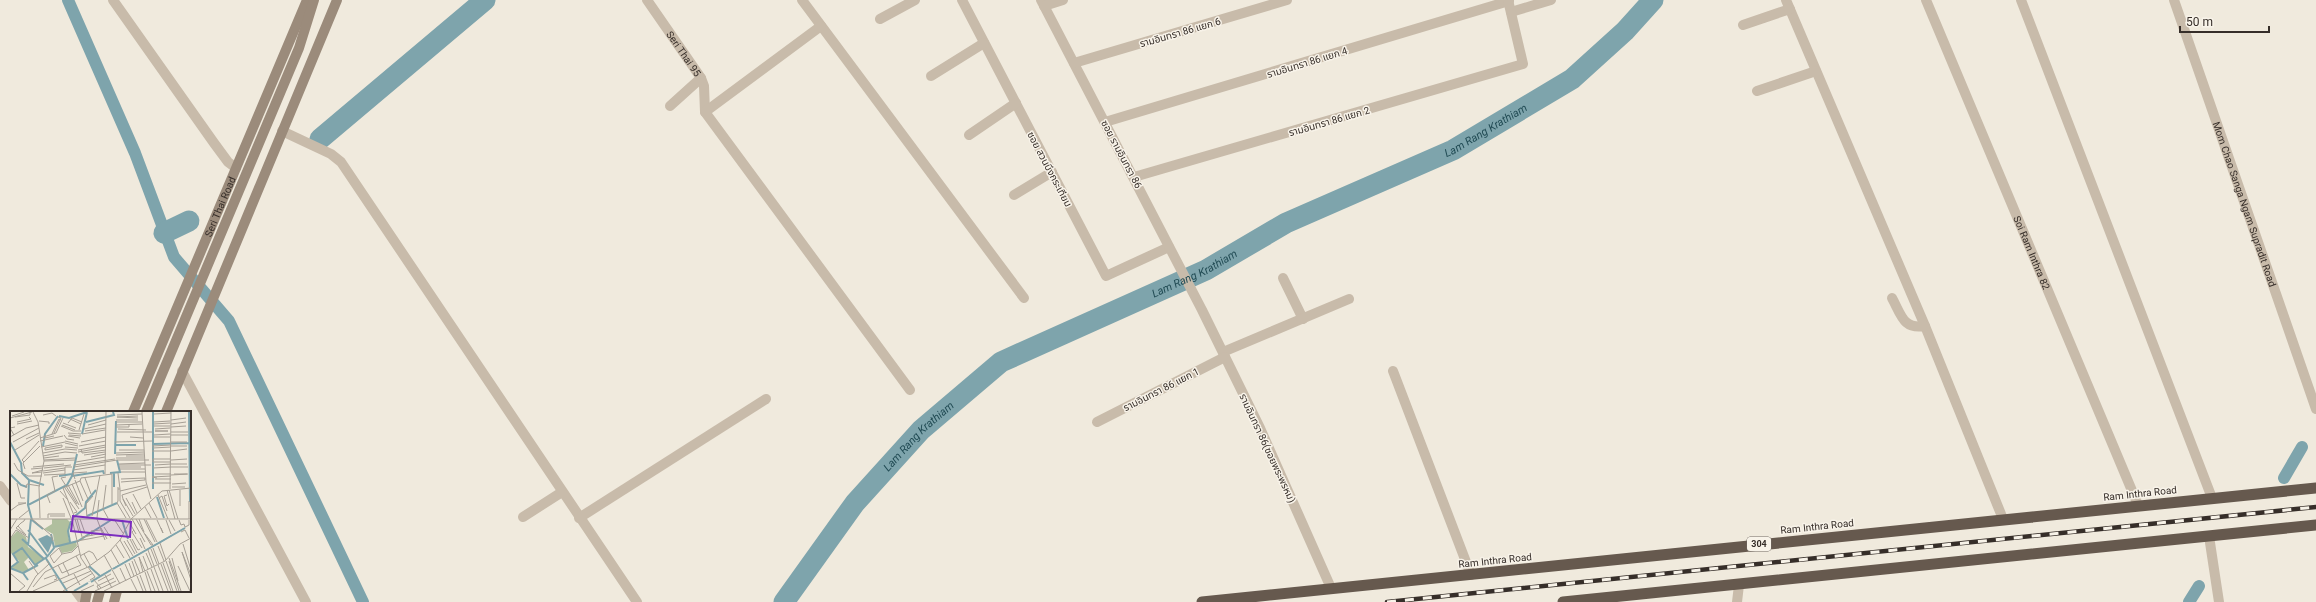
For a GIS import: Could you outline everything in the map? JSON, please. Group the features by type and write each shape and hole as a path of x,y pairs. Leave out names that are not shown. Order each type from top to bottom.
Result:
{"highway":[{"name":"Ram Inthra Road","path":"1202,602 2316,488"},
{"path":"1563,602 2316,525"}],"main road":[{"name":"Seri Thai Road","path":"133,411 203,243 307,0"},
{"path":"146,411 299,48 314,0"},
{"path":"166,411 337,0"},
{"path":"84,602 87,592"},
{"path":"97,602 100,592"},
{"path":"114,602 117,592"}],"street":[{"path":"113,0 214,143 228,162 236,168"},
{"name":"Seri Thai 95","path":"647,0 702,78 704,86 705,112"},
{"path":"802,0 1024,298"},
{"path":"880,19 915,0"},
{"name":"ซอย สวนบึงกระเทียม","path":"962,0 1106,276 1169,248"},
{"path":"1042,3 1063,0"},
{"name":"รามอินทรา 86 แยก 6","path":"1074,63 1287,0"},
{"path":"1508,0 1511,12 1551,0"},
{"name":"รามอินทรา 86 แยก 4","path":"1105,122 1508,0"},
{"name":"Soi Ram Inthra 82","path":"1926,0 2138,506"},
{"path":"2021,0 2212,498"},
{"name":"Mom Chao Sanga Ngam Supradit Road","path":"2174,0 2316,409"},
{"name":"ซอย รามอินทรา 86","path":"1042,3 1202,310"},
{"path":"1743,25 1788,4 1925,326 2003,519"},
{"name":"รามอินทรา 86 แยก 2","path":"1134,177 1523,64 1511,12"},
{"path":"821,26 705,112 910,390"},
{"path":"931,76 984,43"},
{"path":"1757,91 1816,71"},
{"path":"670,106 702,78"},
{"path":"969,135 1016,103"},
{"path":"282,131 331,154 341,162 579,518 637,602"},
{"path":"1014,195 1052,172"},
{"path":"1283,278 1303,319"},
{"path":"1892,298 1907,325 1914,328 1925,326"},
{"name":"รามอินทรา 86 แยก 1","path":"1097,422 1224,354 1349,299"},
{"name":"รามอินทรา 86(ซอยพระพรหม)","path":"1202,310 1260,428 1331,588"},
{"path":"182,371 306,602"},
{"path":"1393,371 1471,575"},
{"path":"579,518 766,399"},
{"path":"0,486 10,500"},
{"path":"523,516 562,492"},
{"path":"2209,536 2219,602"},
{"path":"1737,602 1739,585"},
{"path":"77,592 84,602"}],"waterway":[{"path":"68,0 135,153 174,257 229,321 363,602"},
{"path":"320,139 485,0"},
{"name":"Lam Rang Krathiam","path":"784,602 855,503 921,430 1001,362 1206,270 1286,223 1453,150 1572,79 1625,31 1653,0"},
{"path":"164,233 189,221"},
{"path":"2284,478 2302,447"},
{"path":"2189,602 2199,586"}],"railway":[{"path":"1387,602 2316,507"}]}
